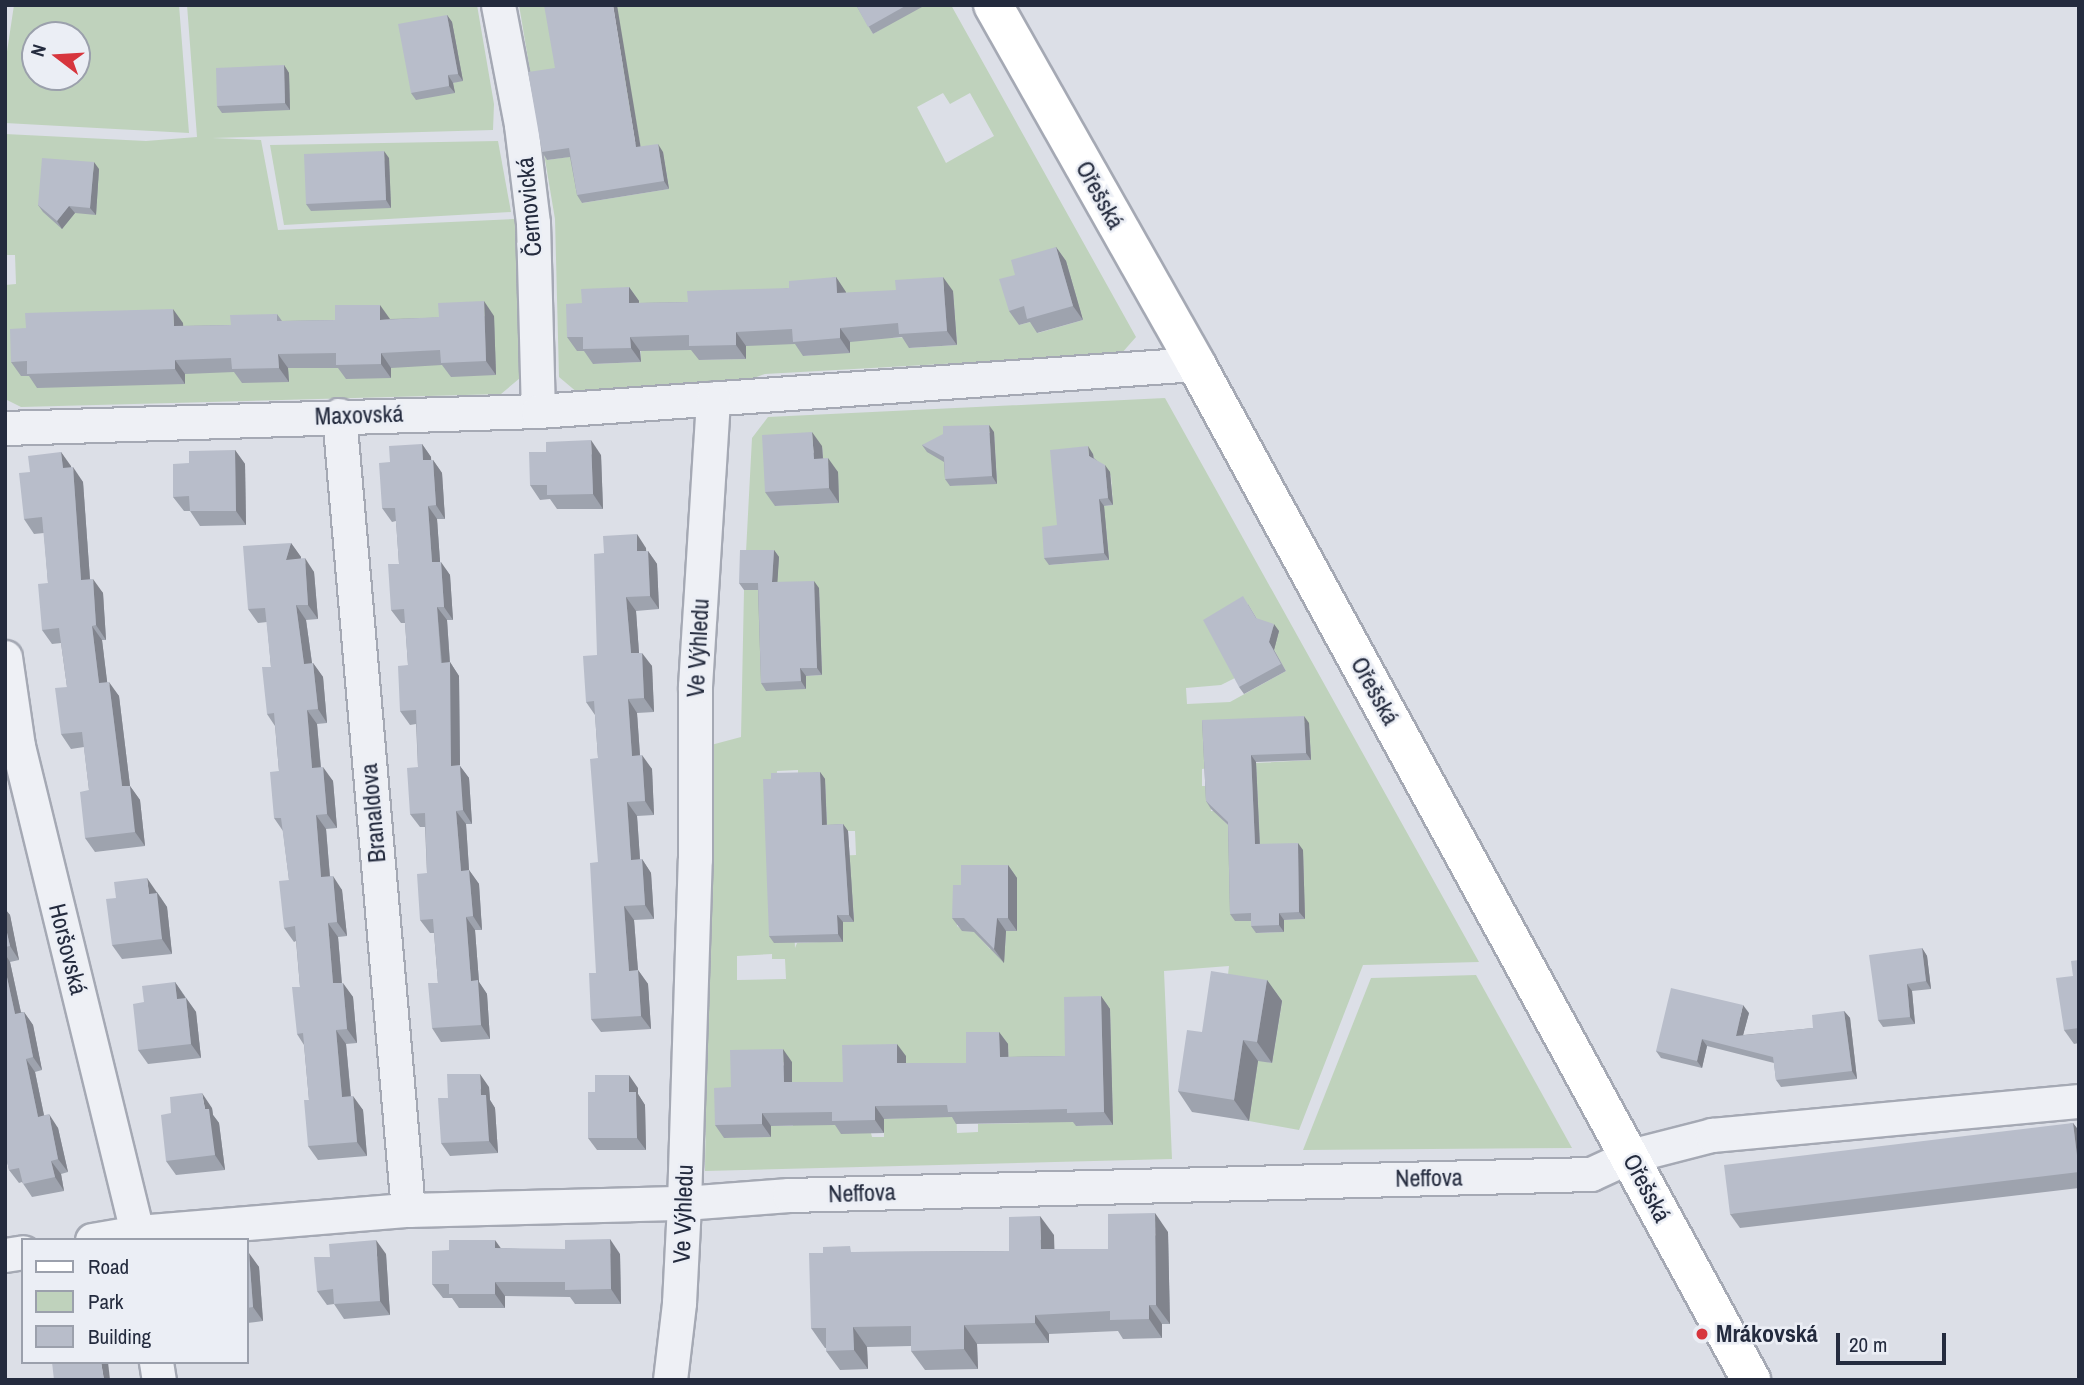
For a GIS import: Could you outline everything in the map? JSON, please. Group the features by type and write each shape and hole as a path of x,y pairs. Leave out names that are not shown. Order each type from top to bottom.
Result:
{"street":[{"name":"Černovická","path":"498,5 521,125 533,222 538,411"},
{"name":"Ořešská","path":"993,5 1196,364 1751,1380"},
{"path":"713,400 1196,364"},
{"name":"Maxovská","path":"5,428 339,415 538,411 713,400"},
{"name":"Ve Výhledu","path":"670,1380 679,1303 684,1203 695,859 695,686 713,400"},
{"name":"Branaldova","path":"339,415 408,1210"},
{"name":"Horšovská","path":"5,657 18,747 138,1236"},
{"path":"1630,1156 1712,1135 2079,1101"},
{"name":"Neffova","path":"115,1238 408,1210 684,1203 816,1195 1591,1174 1630,1156"}],"green space":[{"path":"14,5 179,5 189,133 5,123 5,65"},
{"path":"187,5 477,5 494,104 493,130 212,138 261,140 278,230 515,219 520,378 501,394 21,407 5,399 5,285 16,284 15,255 5,255 5,134 146,141 197,137","holes":["404,31 463,80 453,83 454,93"]},
{"path":"519,5 577,5 549,11 560,76 534,80 538,101 565,97 564,86 598,80 597,69 626,64 616,5 857,5 873,34 921,5 951,5 1136,337 1121,354 765,374 732,386 578,393 559,377 555,219","holes":["943,93 950,104 970,93 994,136 946,163 917,107","635,116 642,155 663,152 669,189 582,203 575,156 547,160 543,131","1066,262 1083,320 1038,333 1034,321 1019,325 1009,293 1025,289 1021,274","953,291 957,345 910,348 908,337 893,338 891,305 906,304 906,294","846,292 850,352 804,356 802,343 786,344 784,311 800,310 799,295","639,301 641,362 594,364 593,351 577,351 576,318 592,317 592,303","744,304 746,359 699,360 699,349 683,350 682,317 698,316 698,305"]},
{"path":"498,141 511,212 284,225 270,145"},
{"path":"1165,398 1479,962 1363,965 1299,1130 1249,1121 1258,1060 1272,1063 1282,1002 1226,992 1229,966 1164,971 1172,1159 705,1171 711,745 741,737 744,590 752,438 768,417","holes":["994,432 997,483 950,486 949,461 939,459 936,452 939,446 948,444 949,433","822,446 824,473 837,473 839,503 775,506 772,449","1093,454 1095,469 1105,469 1111,476 1113,505 1089,508 1091,529 1106,528 1109,560 1050,565 1047,534 1062,533 1055,458","819,588 822,675 806,676 806,689 766,690 763,590","1248,604 1262,627 1272,629 1277,638 1273,648 1286,671 1230,702 1187,704 1186,688 1221,685 1235,678 1208,627","1309,723 1311,760 1256,763 1258,809 1247,810 1248,819 1240,827 1230,827 1224,821 1223,811 1211,811 1210,786 1202,786 1202,769 1209,768 1208,724","798,770 798,780 825,779 827,828 824,831 855,831 856,855 771,859 769,828 778,827 778,805 769,804 768,786 776,786 777,771","1262,851 1303,851 1304,919 1284,920 1283,932 1256,933 1256,920 1235,921 1234,866 1261,865","1017,878 1017,931 1006,931 1005,948 990,949 980,938 980,932 964,931 957,926 956,907 962,907 962,898 970,898 970,879","822,889 824,893 852,893 854,922 843,922 843,941 797,943 795,948 794,924 773,924 772,895 822,893","772,954 772,959 785,959 786,979 737,980 737,956","1110,1009 1113,1125 1076,1126 1073,1010","975,1045 1008,1045 1009,1070 1028,1070 1029,1123 978,1124 978,1132 957,1133 955,1076 975,1076","906,1056 906,1118 884,1119 884,1137 872,1137 871,1133 841,1133 840,1095 852,1095 852,1057","791,1062 793,1126 771,1126 771,1137 724,1138 723,1101 739,1100 739,1063"]},
{"path":"1476,975 1572,1148 1303,1150 1371,978"}],"building":[{"path":"544,5 613,5 636,147 658,144 664,181 577,195 569,148 542,152 528,72 555,68"},
{"path":"856,5 907,5 868,27"},
{"path":"447,15 458,74 448,75 449,86 411,93 398,24"},
{"path":"284,65 285,103 217,106 216,68"},
{"path":"384,151 386,200 306,204 304,154"},
{"path":"42,158 94,162 90,208 69,206 57,221 38,205"},
{"path":"1056,247 1073,306 1027,319 1024,306 1009,311 999,279 1015,275 1011,260"},
{"path":"836,277 837,293 896,290 895,280 943,277 947,331 899,334 898,323 840,328 840,338 793,342 792,329 736,332 736,345 689,346 689,335 630,337 631,348 583,349 583,337 567,337 566,304 582,303 581,289 629,287 629,303 688,302 687,291 789,288 789,281"},
{"path":"484,301 486,361 441,363 440,350 381,353 381,364 336,365 336,353 278,354 279,368 232,369 231,358 175,360 175,369 27,374 27,361 11,362 10,329 26,328 25,313 173,309 174,326 231,325 230,315 277,314 277,321 335,320 335,305 380,305 380,320 439,317 438,303"},
{"path":"989,425 992,476 945,479 944,457 922,445 943,434 943,426"},
{"path":"812,432 814,459 828,458 829,488 765,492 762,435"},
{"path":"591,440 593,494 547,495 547,485 530,485 529,452 546,452 546,442"},
{"path":"422,444 423,460 433,460 436,505 428,506 432,562 441,562 444,607 437,607 441,663 450,662 451,766 460,765 463,810 456,811 461,871 469,870 473,916 466,917 471,981 478,980 481,1025 432,1028 428,983 438,983 433,919 420,920 417,874 427,873 425,813 410,814 407,768 418,767 416,710 400,711 398,666 408,665 404,609 391,610 388,564 399,564 395,508 382,508 379,463 390,462 389,446"},
{"path":"1088,446 1089,456 1105,465 1108,498 1099,499 1104,553 1044,558 1042,527 1057,525 1050,450"},
{"path":"235,450 236,511 190,511 189,496 173,497 173,464 189,463 189,451"},
{"path":"61,452 63,468 73,467 81,580 93,579 96,625 92,626 99,683 109,682 122,786 130,786 135,832 85,838 80,792 89,790 82,732 61,734 55,688 67,687 59,628 42,630 38,584 48,583 42,517 24,519 19,473 30,472 28,456"},
{"path":"637,534 637,551 648,551 650,596 626,597 631,653 642,653 644,698 628,699 632,756 642,755 645,801 627,802 631,860 642,859 645,905 624,906 629,971 638,970 641,1016 591,1019 589,973 596,973 590,863 598,862 590,759 598,758 594,701 586,702 583,656 597,655 594,554 604,553 603,536"},
{"path":"291,543 286,560 305,558 308,605 296,605 304,664 313,663 318,709 307,710 312,768 323,767 327,814 316,815 321,877 333,876 337,922 328,923 333,983 343,983 347,1029 336,1030 342,1097 353,1096 357,1142 308,1146 304,1100 309,1100 303,1033 297,1034 292,987 300,987 295,926 284,928 279,881 289,880 281,818 274,818 270,772 279,771 274,713 267,714 262,667 271,667 265,608 248,609 243,546"},
{"path":"740,550 774,550 772,582 814,581 817,668 800,668 801,681 761,683 758,583 739,583"},
{"path":"1243,596 1256,618 1274,624 1269,642 1281,664 1239,687 1203,620"},
{"path":"1304,716 1306,753 1251,755 1255,844 1298,843 1299,912 1279,913 1279,925 1251,926 1251,913 1230,914 1228,822 1206,801 1202,720"},
{"path":"820,772 822,825 843,824 849,915 837,915 838,934 769,936 763,779 771,779 771,773"},
{"path":"961,865 1008,865 1008,918 997,918 994,949 964,918 952,918 953,885 961,885"},
{"path":"147,878 149,894 157,893 162,939 112,945 106,899 116,898 114,882"},
{"path":"5,924 10,946 5,947"},
{"path":"1922,948 1926,981 1907,984 1910,1017 1878,1020 1869,955"},
{"path":"2079,960 2079,1028 2064,1030 2056,978 2073,976 2071,961"},
{"path":"5,968 15,1014 24,1012 33,1057 26,1059 38,1117 49,1114 58,1159 51,1161 55,1177 23,1184 19,1168 9,1170 5,1152"},
{"path":"1211,971 1267,980 1257,1042 1243,1040 1234,1100 1178,1091 1187,1030 1202,1032"},
{"path":"175,982 177,999 186,998 191,1044 138,1050 133,1004 144,1002 142,986"},
{"path":"1671,988 1743,1005 1736,1036 1813,1028 1812,1015 1844,1011 1852,1071 1776,1080 1773,1057 1702,1039 1697,1061 1656,1051"},
{"path":"1101,996 1104,1112 1067,1113 1067,1109 948,1112 947,1105 875,1106 875,1120 832,1121 832,1112 762,1113 762,1124 715,1125 714,1088 731,1087 730,1050 783,1049 784,1082 843,1082 842,1045 897,1044 897,1063 966,1063 966,1032 999,1032 1000,1057 1065,1056 1064,997"},
{"path":"447,1074 480,1074 481,1095 486,1095 489,1141 441,1143 438,1098 448,1098"},
{"path":"595,1075 629,1075 629,1092 636,1092 637,1138 588,1138 588,1092 595,1092"},
{"path":"202,1093 205,1109 209,1109 215,1155 166,1161 161,1115 171,1113 170,1097"},
{"path":"2073,1123 2079,1172 1730,1214 1724,1165"},
{"path":"1155,1213 1156,1305 1149,1305 1149,1319 1110,1320 1110,1311 1035,1315 1035,1323 964,1325 964,1349 911,1351 911,1326 853,1327 854,1350 826,1351 826,1328 811,1328 809,1253 823,1253 823,1247 850,1246 851,1252 1009,1251 1009,1217 1040,1216 1041,1249 1108,1249 1108,1214"},
{"path":"610,1239 611,1289 565,1290 565,1282 495,1282 495,1294 449,1294 449,1284 432,1284 432,1251 449,1250 449,1240 495,1240 495,1248 565,1249 565,1240"},
{"path":"376,1240 380,1301 334,1304 333,1289 317,1291 314,1257 330,1257 329,1244"},
{"path":"248,1253 249,1253 253,1307 248,1308"},
{"path":"52,1364 101,1364 104,1380 54,1380"}],"place":[{"name":"Mrákovská","path":"1702,1334"}]}
